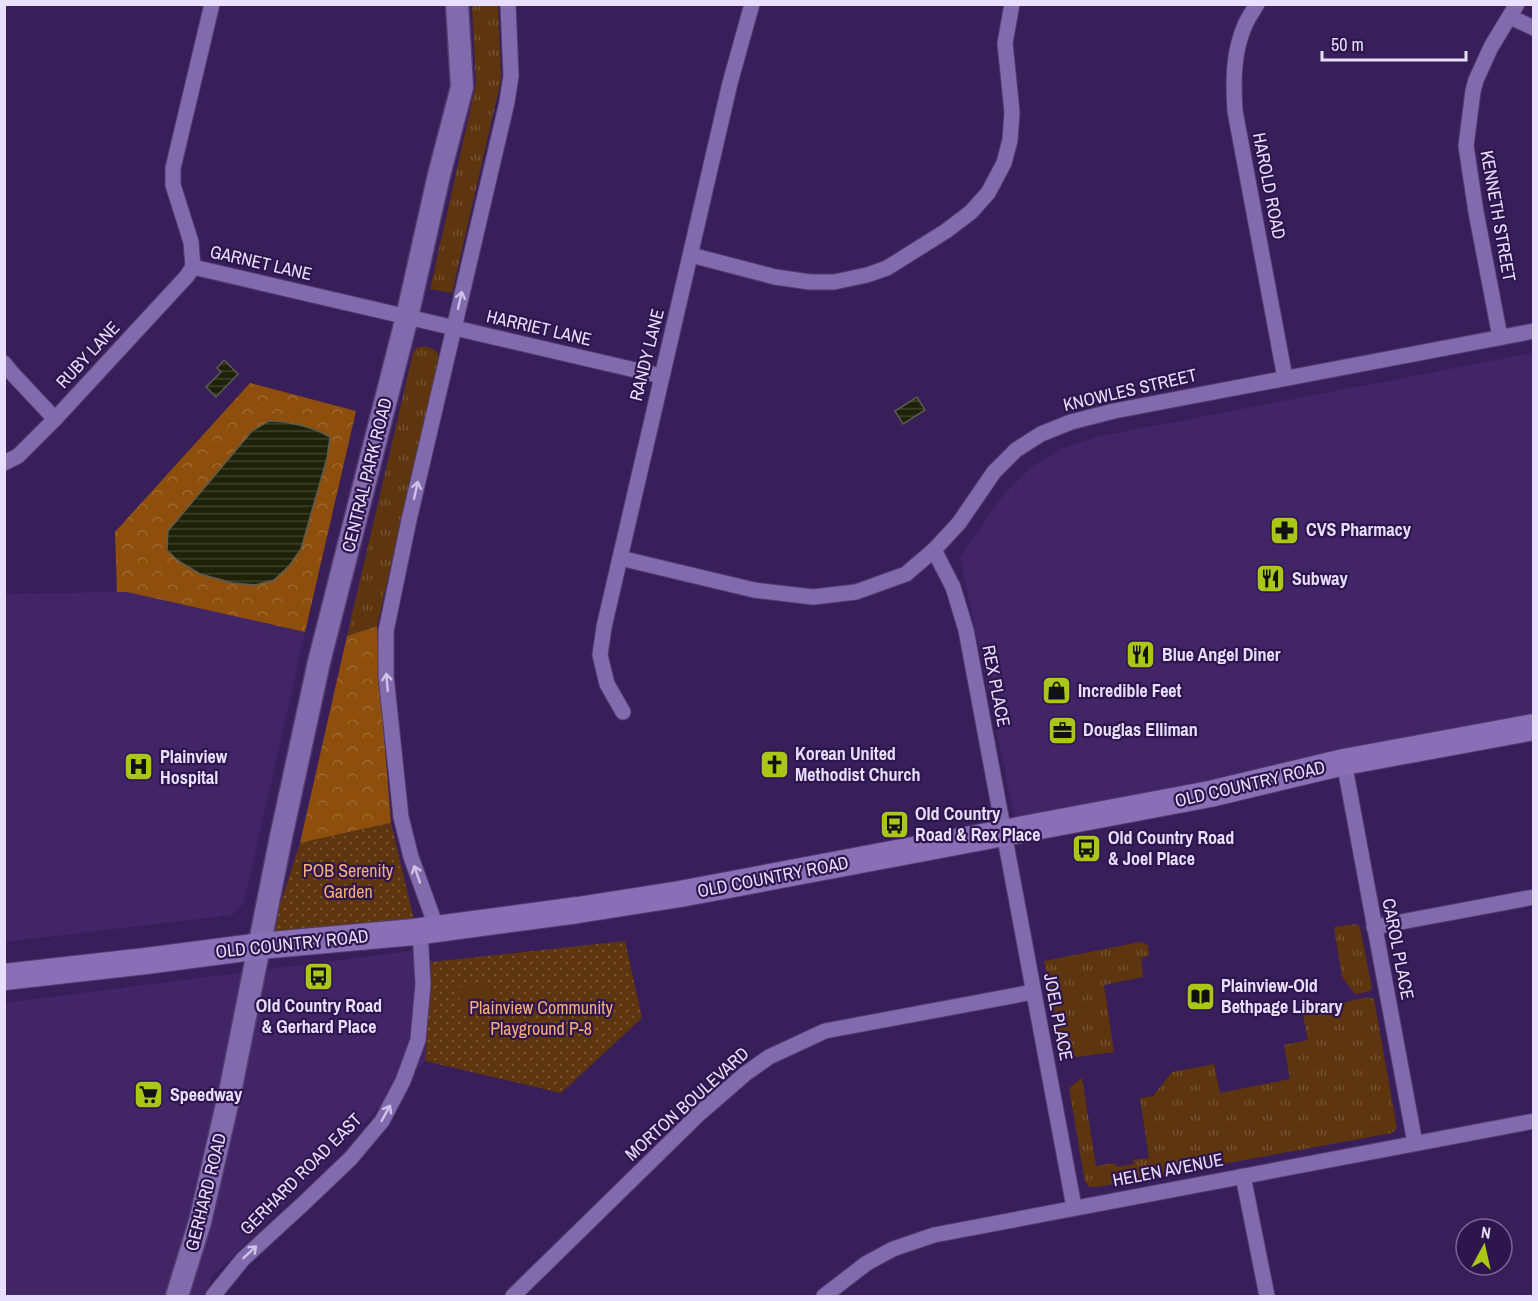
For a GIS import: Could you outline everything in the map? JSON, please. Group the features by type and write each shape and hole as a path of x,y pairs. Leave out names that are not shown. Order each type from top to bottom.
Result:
{"main road":[{"name":"OLD COUNTRY ROAD","path":"4,977 260,946 428,930 680,894 1210,794 1344,762 1533,728"}],"street":[{"name":"GARNET LANE","path":"212,4 173,168 173,185 191,242 193,267 407,317"},
{"name":"CENTRAL PARK ROAD","path":"260,946 319,662 407,317 439,175 462,87 457,4"},
{"path":"428,930 401,817 386,676 386,631 409,520 507,102 511,76 508,4"},
{"name":"RANDY LANE","path":"623,712 607,684 600,655 604,627 730,83 752,4"},
{"path":"691,255 775,277 810,282 834,282 887,268 946,231 971,212 988,193 999,173 1010,140 1012,112 1005,43 1012,4"},
{"name":"HAROLD ROAD","path":"1257,4 1244,26 1238,47 1233,92 1285,378"},
{"path":"1514,11 1533,28"},
{"name":"KENNETH STREET","path":"1500,337 1466,147 1476,80 1491,47 1514,11"},
{"name":"RUBY LANE","path":"4,463 18,456 55,419 132,337 193,267"},
{"name":"HARRIET LANE","path":"407,317 661,376"},
{"name":"KNOWLES STREET","path":"620,558 754,590 813,597 856,592 906,574 934,550 959,523 994,472 1016,450 1041,434 1071,422 1114,411 1533,331"},
{"path":"4,363 55,419"},
{"name":"REX PLACE","path":"934,550 953,587 966,630 1003,834"},
{"name":"CAROL PLACE","path":"1344,762 1415,1143"},
{"name":"JOEL PLACE","path":"1003,834 1074,1207"},
{"path":"1374,927 1533,897"},
{"name":"GERHARD ROAD EAST","path":"213,1296 243,1259 351,1158 382,1121 403,1081 418,1040 428,930"},
{"name":"GERHARD ROAD","path":"177,1296 200,1222 260,946"},
{"name":"MORTON BOULEVARD","path":"513,1296 700,1113 745,1074 769,1057 825,1031 1034,992"},
{"name":"HELEN AVENUE","path":"824,1296 867,1263 893,1249 934,1235 1533,1121"},
{"path":"1243,1176 1267,1296"}],"shaded area":[{"path":"1533,353 1533,722 1016,824 960,557 1004,494 1031,467 1063,448 1096,437"},
{"path":"224,360 238,374 216,397 206,387 221,372 217,368"},
{"path":"917,397 925,410 903,424 895,411"},
{"path":"269,421 301,425 330,437 327,458 301,549 289,566 274,580 255,585 233,583 200,574 177,560 167,550 168,531 252,431"},
{"name":"Plainview Hospital","path":"127,592 305,632 244,903 232,915 5,942 4,594"},
{"path":"426,949 431,962 425,1061 211,1278 206,1296 5,1296 4,1003"}],"green space":[{"path":"472,5 498,5 501,80 452,293 430,289 476,84"},
{"path":"422,346 435,350 439,357 377,626 347,636 413,353 416,348"},
{"path":"250,383 356,411 305,632 127,592 117,592 115,532","holes":["269,421 308,427 330,437 327,458 301,548 274,580 255,585 233,583 200,574 177,560"]},
{"path":"377,626 391,823 300,843 347,636"},
{"name":"POB Serenity Garden","path":"391,823 415,924 269,938 300,843"},
{"path":"1356,924 1360,927 1372,988 1368,992 1355,994 1342,977 1334,927"},
{"name":"Plainview Community Playground P-8","path":"625,941 642,1018 561,1093 425,1061 431,962"},
{"path":"1140,942 1148,945 1149,956 1141,958 1143,977 1104,985 1114,1052 1077,1057 1061,1051 1044,961"},
{"path":"491,982 496,1011 462,1016 458,987"},
{"path":"1368,997 1374,999 1397,1128 1392,1133 1097,1187 1090,1187 1085,1182 1069,1088 1082,1078 1096,1166 1115,1163 1116,1167 1134,1164 1133,1160 1149,1158 1140,1098 1153,1096 1172,1072 1214,1064 1220,1093 1290,1079 1284,1045 1308,1040 1300,999 1313,1009"}],"place":[{"name":"CVS Pharmacy","path":"1285,530"},
{"name":"Subway","path":"1271,579"},
{"name":"Blue Angel Diner","path":"1141,655"},
{"name":"Incredible Feet","path":"1057,691"},
{"name":"Douglas Elliman","path":"1062,730"},
{"name":"Korean United Methodist Church","path":"774,764"},
{"name":"Plainview Hospital","path":"139,767"},
{"name":"Old Country Road & Rex Place","path":"894,824"},
{"name":"Old Country Road & Joel Place","path":"1087,848"},
{"name":"Old Country Road & Gerhard Place","path":"319,977"},
{"name":"Plainview-Old Bethpage Library","path":"1200,996"},
{"name":"Speedway","path":"149,1095"}]}
